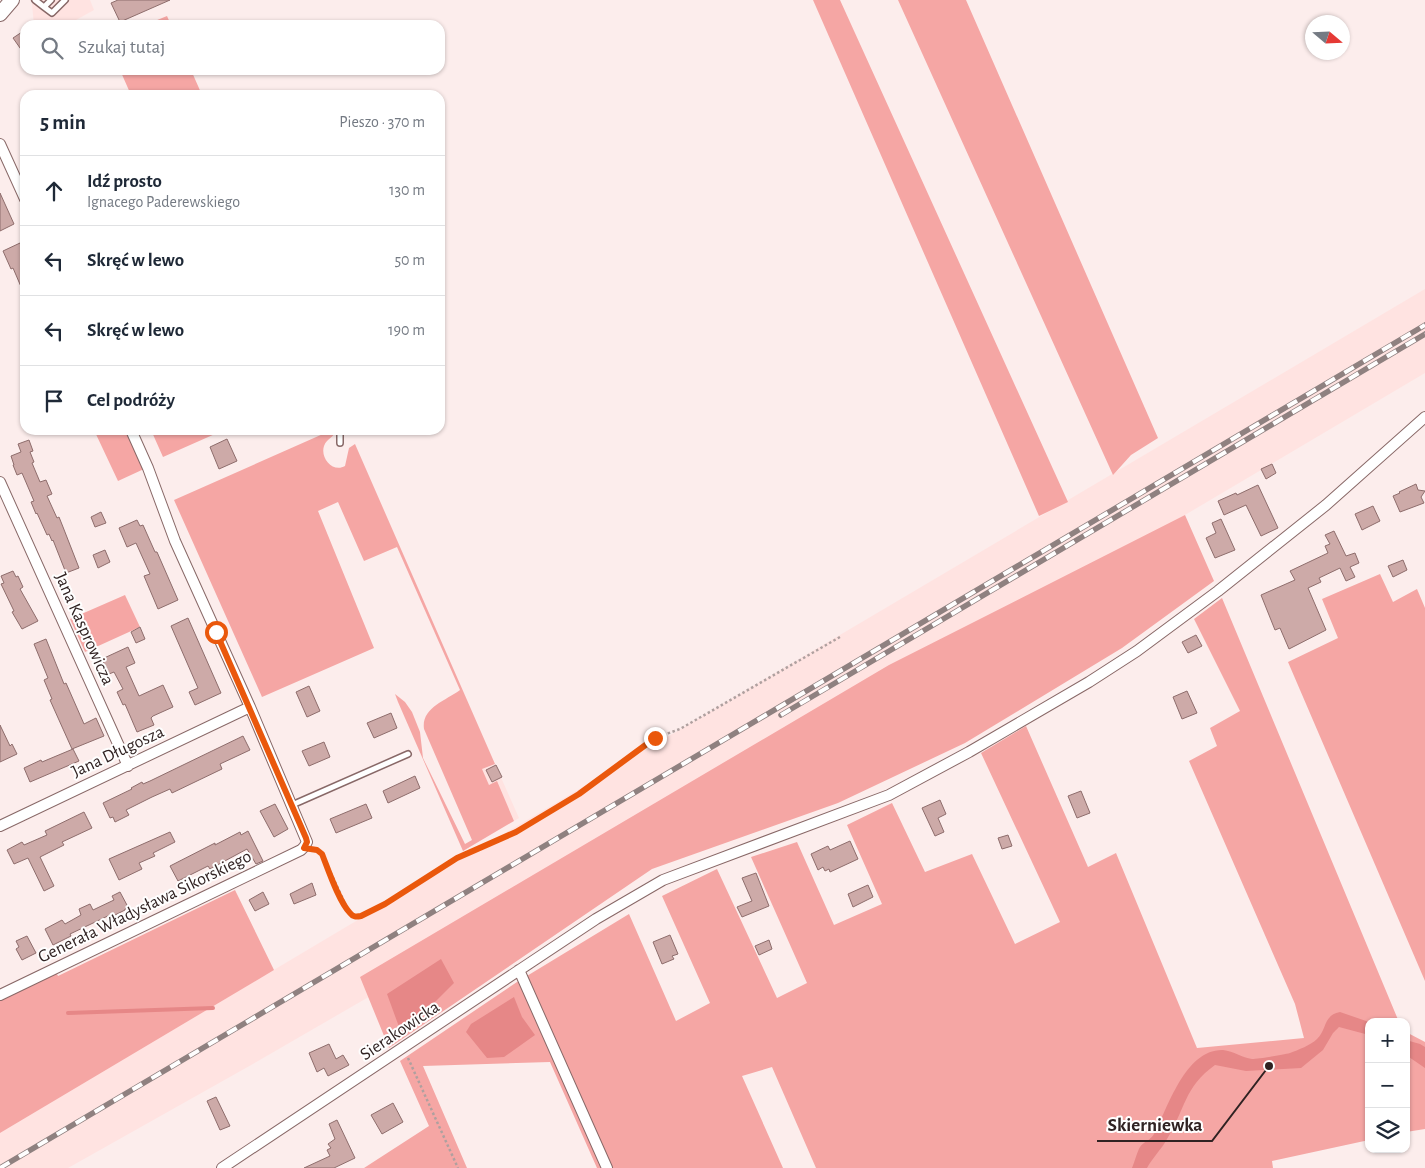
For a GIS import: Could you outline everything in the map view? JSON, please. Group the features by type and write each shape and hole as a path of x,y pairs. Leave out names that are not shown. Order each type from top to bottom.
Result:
{"street":[{"path":"0,14 12,0"},
{"path":"0,144 2,157 20,190"},
{"name":"Sierakowicka","path":"222,1168 596,919 663,880 889,795 969,752 1089,682 1137,651 1218,591 1326,505 1425,417"},
{"path":"133,435 176,541 306,838 307,842 304,848"},
{"name":"Jana Kasprowicza","path":"0,482 5,504 128,766"},
{"name":"Jana Długosza","path":"1,823 128,766 250,707"},
{"name":"Generała Władysława Sikorskiego","path":"0,994 304,848"},
{"path":"519,970 607,1168"}],"lane":[{"path":"35,0 52,13 65,0"},
{"path":"44,7 51,0"},
{"path":"340,435 340,443"},
{"path":"292,805 408,754"}],"path":[{"path":"304,848 317,850 322,854 349,912 352,915 361,916 385,904 457,858 516,832 548,813 586,789 655,738 680,729 840,637"},
{"path":"404,1048 458,1168"}],"shaded area":[{"path":"35,0 90,0 94,10 76,20 34,20 32,4"},
{"path":"813,0 840,0 1068,502 1039,516"},
{"path":"898,0 966,0 1158,438 1131,455 1113,475"},
{"path":"167,16 169,20 157,20"},
{"path":"122,75 193,75 200,90 129,90"},
{"path":"1425,289 1425,373 436,958 68,1168 0,1168 0,1133"},
{"path":"96,435 129,435 144,469 118,481"},
{"path":"153,435 213,435 163,457"},
{"path":"321,435 334,435 327,441 323,451 328,463 336,468 345,466 349,448 355,444 495,764 482,769 489,785 497,781 514,821 463,851 398,702 395,694 405,702 412,712 420,732 423,758 465,844 472,840 424,729 424,722 430,710 460,690 397,547 364,561 338,502 318,511 374,648 262,697 174,500"},
{"path":"1185,515 1214,581 1122,648 965,743 838,803 652,869 389,1048 360,977 889,665"},
{"path":"1380,574 1393,602 1417,589 1425,608 1425,981 1288,662 1338,638 1322,599"},
{"path":"125,595 140,627 85,652 70,619"},
{"path":"1222,598 1397,1018 1365,1018 1365,1141 1272,1161 1273,1168 816,1168 772,1067 742,1076 783,1168 597,1168 550,1062 423,1066 467,1168 364,1168 429,1126 400,1061 517,982 629,914 676,1021 710,1003 662,896 717,869 777,998 807,983 751,857 797,842 834,925 882,904 847,825 892,803 925,872 972,854 1015,944 1060,922 981,753 1026,726 1088,867 1116,853 1197,1048 1304,1038 1295,1004 1189,761 1217,746 1210,728 1240,711 1194,619"},
{"path":"495,764 519,818 514,821 497,782 489,785 482,769"},
{"path":"235,890 274,970 0,1133 0,999 56,972 58,976"},
{"path":"441,959 454,983 402,1035 387,994"},
{"path":"514,997 522,1017 535,1035 504,1057 487,1058 466,1032 471,1024"},
{"path":"1340,1012 1365,1021 1365,1034 1339,1027 1323,1050 1301,1068 1246,1071 1215,1065 1205,1073 1191,1090 1167,1139 1147,1168 1132,1168 1140,1147 1154,1134 1180,1082 1188,1069 1198,1059 1210,1052 1223,1050 1252,1059 1290,1053 1314,1041 1320,1035 1328,1019"},
{"path":"1410,1034 1425,1042 1425,1129 1410,1131"},
{"path":"1410,1041 1425,1047 1425,1068 1410,1058"}],"building":[{"path":"118,0 170,0 125,20 119,20 111,3"},
{"path":"20,33 20,48 13,38"},
{"path":"0,193 14,224 0,231"},
{"path":"20,243 20,284 13,268 11,269 3,251"},
{"path":"227,439 237,461 219,469 210,447"},
{"path":"29,440 33,451 30,452 34,462 32,463 40,482 46,480 52,494 47,496 57,518 59,517 79,568 66,573 53,540 49,534 47,535 36,514 31,502 34,501 22,473 17,475 13,465 11,456 21,452 18,444"},
{"path":"1272,464 1276,473 1266,479 1261,469"},
{"path":"1416,484 1418,490 1425,491 1421,497 1424,503 1400,512 1393,496"},
{"path":"1258,485 1278,528 1261,536 1246,505 1224,515 1218,501"},
{"path":"1373,506 1380,521 1362,530 1355,514"},
{"path":"101,512 106,523 95,527 91,517"},
{"path":"1221,519 1235,550 1215,558 1206,538 1216,533 1212,523"},
{"path":"137,520 140,526 143,525 155,552 157,552 178,600 158,609 144,576 150,574 136,543 127,547 119,528"},
{"path":"1334,531 1346,556 1355,553 1359,563 1350,567 1355,577 1346,581 1340,568 1319,578 1321,582 1308,588 1326,630 1289,649 1280,628 1275,630 1261,595 1295,580 1290,571 1328,553 1325,546 1330,544 1325,535"},
{"path":"105,550 110,562 98,568 93,555"},
{"path":"1403,560 1407,570 1393,577 1388,566"},
{"path":"13,571 16,577 18,576 23,587 20,589 38,621 22,629 12,612 14,611 1,584 4,583 1,576"},
{"path":"188,618 221,693 195,705 189,692 198,688 171,626"},
{"path":"140,627 145,639 136,643 131,632"},
{"path":"1196,635 1202,646 1188,653 1182,642"},
{"path":"46,639 64,684 66,683 84,724 96,718 104,736 72,749 50,700 52,699 44,680 48,678 34,644"},
{"path":"128,647 135,663 126,667 139,696 163,685 173,707 153,716 151,718 154,725 137,732 125,704 123,705 117,692 123,689 114,672 109,674 102,659"},
{"path":"309,686 320,711 307,717 296,692"},
{"path":"1187,691 1197,713 1182,719 1173,697"},
{"path":"391,713 397,728 374,738 367,723"},
{"path":"0,725 10,746 12,744 17,754 0,762"},
{"path":"243,736 250,750 220,764 222,769 172,793 170,789 152,797 126,810 129,815 115,822 113,817 110,818 103,803 142,782 143,784 150,781"},
{"path":"324,742 330,757 309,766 302,751"},
{"path":"73,749 79,761 30,782 24,768"},
{"path":"496,765 502,777 492,782 486,770"},
{"path":"415,776 420,788 388,803 383,791"},
{"path":"1081,791 1090,813 1077,818 1068,796"},
{"path":"940,800 946,814 938,818 944,832 935,836 922,808"},
{"path":"275,804 288,829 274,837 260,811"},
{"path":"366,804 372,818 336,833 330,819"},
{"path":"84,812 92,828 62,842 64,845 40,857 54,886 44,891 28,858 14,864 7,850 22,842 24,845 47,835 45,831"},
{"path":"248,831 263,861 256,864 247,849 210,869 208,866 178,881 170,866 215,843 215,845 240,832 241,835"},
{"path":"170,832 175,842 153,853 155,856 139,863 142,869 119,880 109,859"},
{"path":"1008,835 1012,846 1002,849 998,838"},
{"path":"850,841 858,859 830,872 829,869 825,871 823,867 818,870 811,854 828,846 830,850"},
{"path":"756,873 769,906 742,917 737,907 752,901 742,878"},
{"path":"312,883 316,895 294,904 290,894"},
{"path":"868,885 873,897 853,907 848,894"},
{"path":"120,892 128,907 125,910 113,916 112,914 70,934 71,936 53,945 45,929 62,920 65,924 81,915 79,909 90,904 93,910 114,900 112,896"},
{"path":"263,892 269,904 255,911 249,900"},
{"path":"670,935 678,954 672,956 674,959 662,964 653,942"},
{"path":"27,936 36,953 22,960 16,949 19,947 16,941"},
{"path":"769,940 772,949 759,955 755,946"},
{"path":"329,1044 336,1059 343,1055 349,1065 328,1076 324,1068 317,1072 309,1053"},
{"path":"216,1097 230,1126 220,1130 207,1101"},
{"path":"393,1103 403,1122 382,1134 371,1115"},
{"path":"337,1120 355,1158 334,1168 304,1168 330,1156 327,1150 331,1148 328,1144 335,1139 329,1124"}],"waterway":[{"path":"68,1013 213,1008"}],"railway":[{"path":"0,1168 1425,325"},
{"path":"781,715 1425,334"}],"place":[{"name":"Skierniewka","path":"1269,1066"}],"route":[{"path":"216,632 306,838 307,842 304,848 320,851 349,912 357,917 385,904 457,858 516,832 579,794 655,738"}]}
